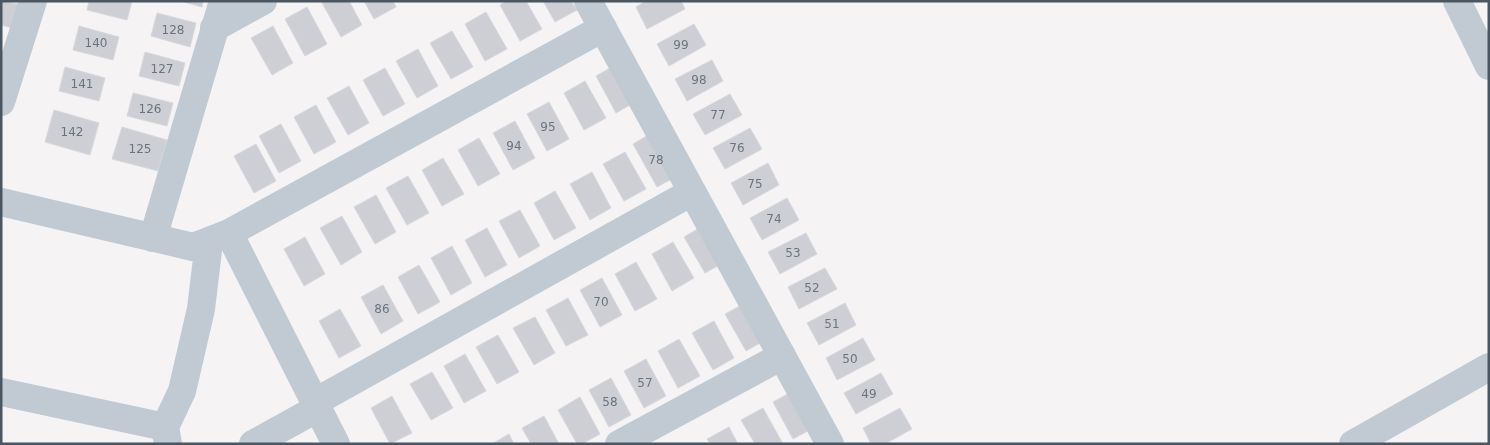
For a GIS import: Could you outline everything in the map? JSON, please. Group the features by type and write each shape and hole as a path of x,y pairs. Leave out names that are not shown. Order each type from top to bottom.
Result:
{"street":[{"path":"1,102 33,1"},
{"path":"153,238 223,1"},
{"path":"214,28 263,1"},
{"path":"588,1 830,444"},
{"path":"1457,1 1489,66"},
{"path":"1,202 193,247 219,237 603,28"},
{"path":"253,444 316,405 692,192"},
{"path":"219,237 316,405 336,444"},
{"path":"1,392 167,435 182,391 219,237"},
{"path":"619,444 782,356"},
{"path":"1353,444 1489,367"}],"building":[{"path":"1,1 23,5 17,29 1,25"},
{"path":"89,1 132,1 127,20 87,10"},
{"path":"180,1 203,1 202,7"},
{"path":"321,1 349,1 362,25 341,37"},
{"path":"364,1 393,1 396,7 374,19"},
{"path":"506,1 526,1 542,29 520,41 500,5"},
{"path":"543,1 571,1 577,10 555,22"},
{"path":"646,1 681,1 685,9 647,29 636,7"},
{"path":"307,7 327,44 305,56 285,19"},
{"path":"486,12 507,49 485,61 465,24"},
{"path":"157,13 196,23 190,47 151,36"},
{"path":"694,24 706,45 669,66 657,44"},
{"path":"79,26 119,37 113,60 73,50"},
{"path":"273,26 293,63 272,75 251,38"},
{"path":"452,31 473,67 451,79 430,43"},
{"path":"418,49 438,86 417,98 396,61"},
{"path":"145,52 185,63 179,86 139,76"},
{"path":"712,60 723,81 687,101 675,79"},
{"path":"617,64 637,101 616,113 596,76"},
{"path":"65,67 105,78 99,101 59,91"},
{"path":"385,68 405,104 383,116 363,80"},
{"path":"585,81 606,118 584,130 564,93"},
{"path":"349,86 369,123 348,135 327,98"},
{"path":"133,93 173,103 167,126 127,116"},
{"path":"730,94 742,115 705,135 693,114"},
{"path":"549,102 569,139 547,151 527,114"},
{"path":"316,105 336,142 314,154 294,117"},
{"path":"54,110 99,123 90,155 45,142"},
{"path":"515,121 535,158 513,170 493,133"},
{"path":"281,124 301,161 279,173 259,136"},
{"path":"122,127 167,140 158,171 112,159"},
{"path":"750,128 762,149 725,169 713,148"},
{"path":"655,131 679,175 657,187 633,144"},
{"path":"479,138 500,174 478,186 458,150"},
{"path":"256,144 276,181 254,193 234,156"},
{"path":"625,152 646,189 624,201 603,164"},
{"path":"443,158 464,194 442,206 422,170"},
{"path":"768,163 779,185 743,205 731,183"},
{"path":"592,172 611,208 590,220 570,184"},
{"path":"408,176 429,213 407,225 386,188"},
{"path":"555,191 576,228 554,240 534,203"},
{"path":"376,195 396,232 375,244 354,207"},
{"path":"787,198 799,220 762,240 750,218"},
{"path":"520,210 540,246 519,258 499,221"},
{"path":"342,216 362,252 341,265 320,228"},
{"path":"706,224 727,261 705,273 684,237"},
{"path":"487,228 507,265 485,277 465,240"},
{"path":"806,233 817,254 780,274 768,252"},
{"path":"305,237 325,274 304,286 284,249"},
{"path":"673,242 694,278 672,291 652,254"},
{"path":"452,246 472,283 451,295 431,258"},
{"path":"636,262 657,299 635,311 615,274"},
{"path":"419,265 440,302 418,314 398,277"},
{"path":"825,268 837,289 799,309 788,287"},
{"path":"602,278 622,315 600,327 580,290"},
{"path":"383,285 403,321 381,334 361,297"},
{"path":"568,298 588,335 566,346 546,310"},
{"path":"747,302 767,339 746,351 725,314"},
{"path":"845,303 856,325 819,345 807,323"},
{"path":"340,309 361,346 339,358 319,321"},
{"path":"535,317 555,353 534,365 513,328"},
{"path":"714,321 734,358 713,370 692,333"},
{"path":"498,335 519,372 497,384 476,347"},
{"path":"863,338 875,360 837,380 826,358"},
{"path":"679,339 700,376 678,388 658,351"},
{"path":"465,354 486,391 464,403 444,366"},
{"path":"646,359 666,396 644,408 624,371"},
{"path":"432,372 453,408 431,420 410,384"},
{"path":"881,373 893,394 856,414 844,393"},
{"path":"611,378 631,415 609,427 589,390"},
{"path":"795,390 815,427 793,439 773,402"},
{"path":"392,396 412,433 390,444 371,408"},
{"path":"580,397 600,434 582,444 577,444 558,410"},
{"path":"763,408 783,444 755,444 741,420"},
{"path":"900,408 912,429 885,444 871,444 863,428"},
{"path":"544,416 559,444 531,444 522,428"},
{"path":"729,427 738,444 710,444 707,439"},
{"path":"509,434 514,444 492,444"}]}
